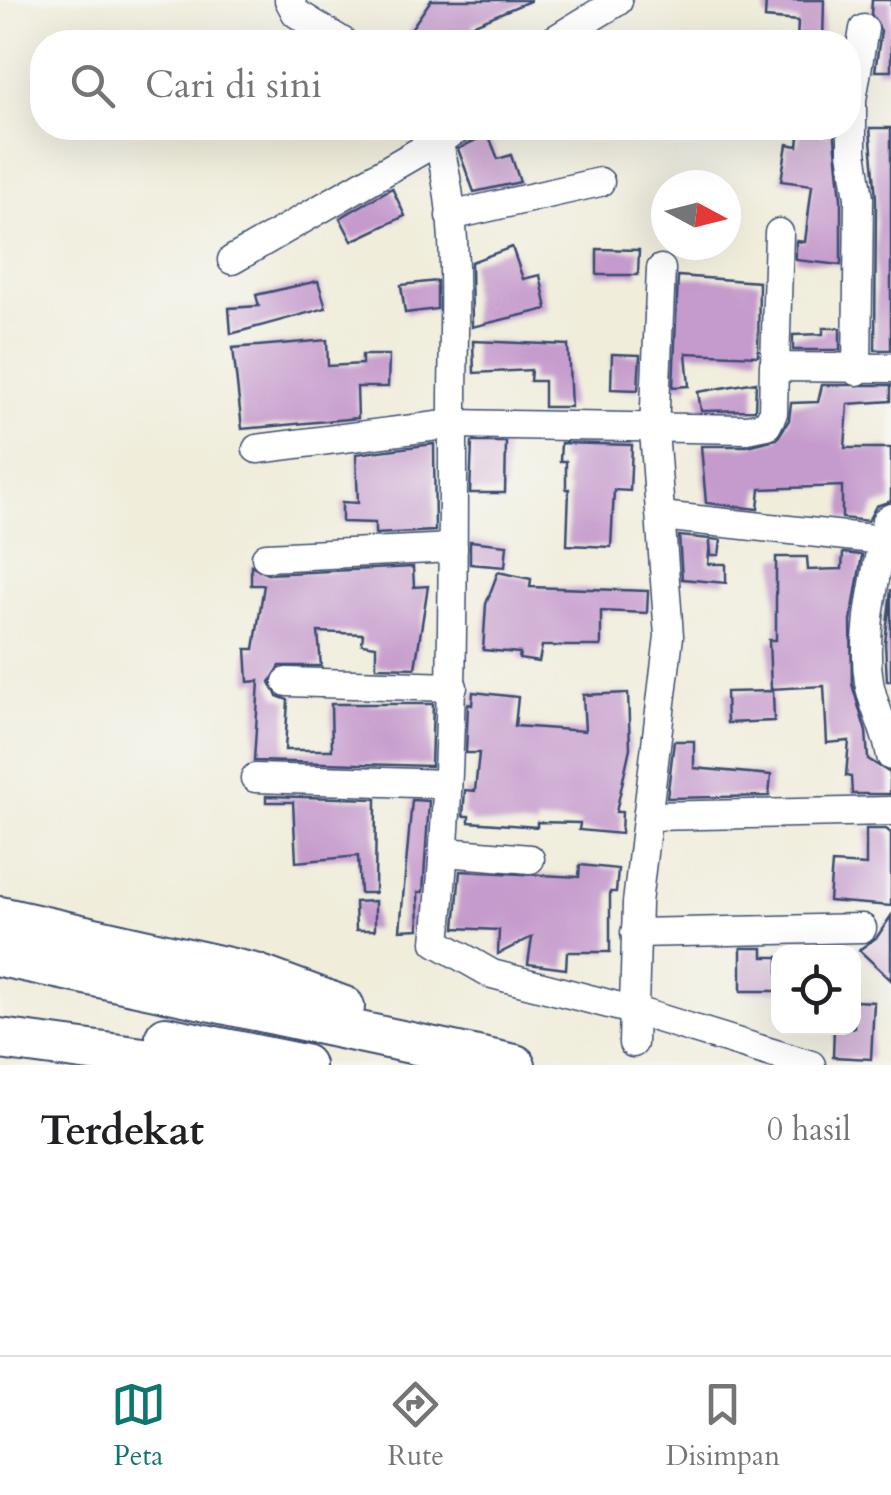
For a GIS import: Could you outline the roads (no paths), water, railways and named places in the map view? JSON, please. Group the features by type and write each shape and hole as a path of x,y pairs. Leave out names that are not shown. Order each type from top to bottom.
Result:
{"highway":[{"path":"0,916 255,974 470,1054"},
{"path":"0,956 515,1065"},
{"path":"142,1032 304,1065"},
{"path":"0,1039 196,1065"}],"street":[{"path":"289,0 296,13 324,30"},
{"path":"571,30 618,1"},
{"path":"861,47 864,29"},
{"path":"232,260 431,140"},
{"path":"445,140 450,216 453,687 436,942 492,974 632,1010 811,1065"},
{"path":"855,140 859,198 857,371"},
{"path":"450,216 600,182"},
{"path":"257,449 453,424 654,430 767,425 772,413 779,233"},
{"path":"633,1043 635,933 670,636 654,430 660,269"},
{"path":"774,366 781,370 891,368"},
{"path":"661,516 887,529 866,648 870,686 886,725 891,756"},
{"path":"266,557 454,548"},
{"path":"287,682 453,687"},
{"path":"255,778 447,784"},
{"path":"650,816 891,812"},
{"path":"445,852 530,858"},
{"path":"635,933 862,928"}]}
